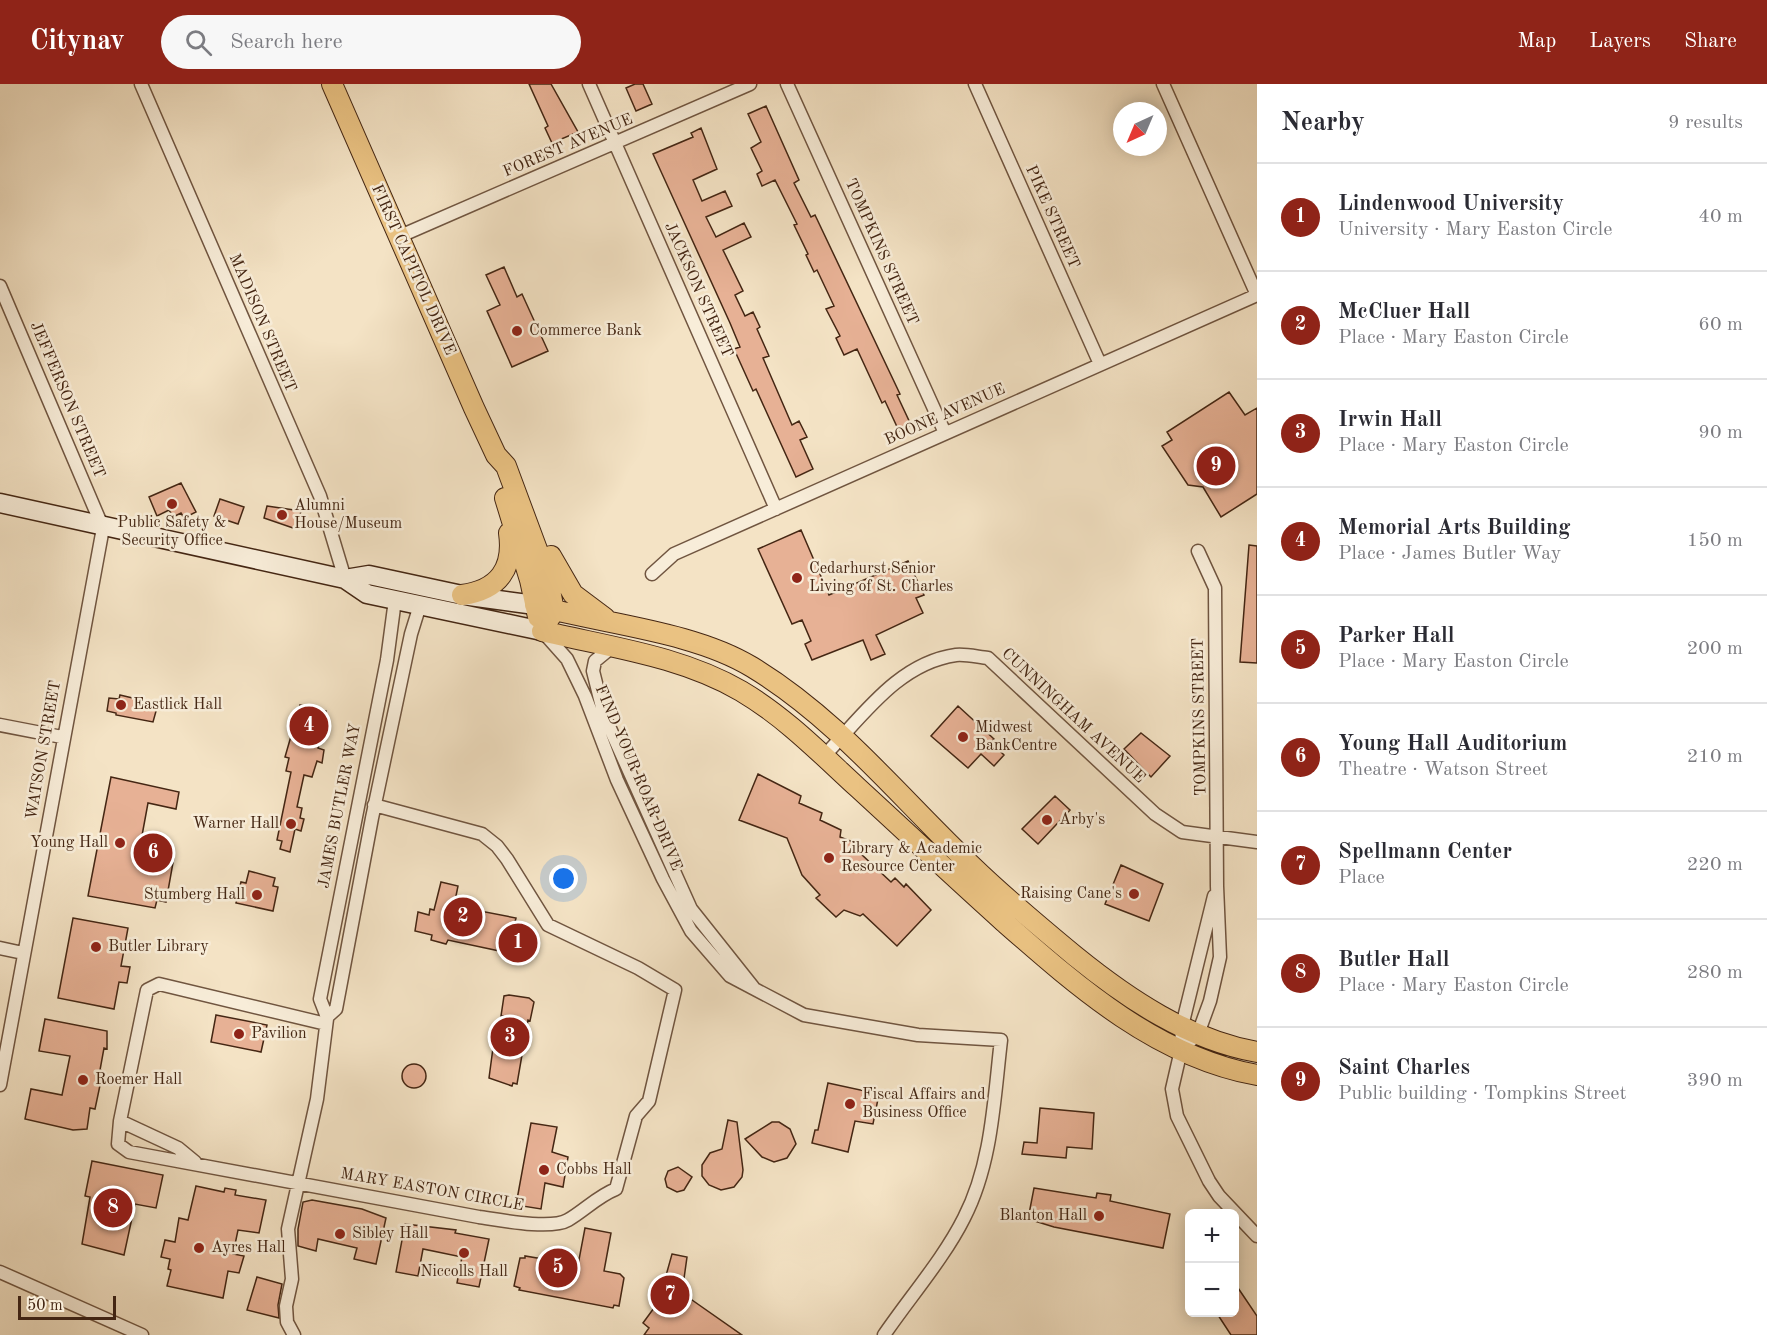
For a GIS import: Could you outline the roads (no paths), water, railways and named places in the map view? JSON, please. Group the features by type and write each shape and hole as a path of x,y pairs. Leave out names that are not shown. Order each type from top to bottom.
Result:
{"main road":[{"name":"FIRST CAPITOL DRIVE","path":"332,84 398,237 501,461 548,579 554,611"},
{"path":"501,461 522,486 562,579 573,594 612,624"},
{"name":"FIRST CAPITOL DRIVE","path":"501,461 496,470 530,580 542,631"},
{"path":"462,595 478,593 498,580 512,554 503,492"},
{"path":"0,503 103,528 217,549 345,579 367,594 612,647 689,667 712,676 743,692 787,723 1047,959 1098,1001 1138,1027 1181,1050 1227,1070 1257,1076"},
{"path":"345,579 369,574 462,595 535,605 696,642 751,666 808,705 843,736 973,867 1106,981 1190,1030 1231,1047 1257,1052"},
{"path":"542,631 554,611"}],"street":[{"name":"MADISON STREET","path":"141,84 320,496 345,579"},
{"name":"JACKSON STREET","path":"589,84 776,509"},
{"name":"FOREST AVENUE","path":"398,237 750,84"},
{"name":"TOMPKINS STREET","path":"787,84 945,433"},
{"name":"PIKE STREET","path":"975,84 1100,363"},
{"path":"1163,84 1257,295"},
{"name":"JEFFERSON STREET","path":"0,286 103,528"},
{"name":"BOONE AVENUE","path":"652,574 674,554 1257,295"},
{"name":"WATSON STREET","path":"0,1085 62,737 103,528"},
{"name":"TOMPKINS STREET","path":"1181,1050 1190,1030 1210,1000 1220,957 1217,886 1215,588 1198,551"},
{"name":"JAMES BUTLER WAY","path":"294,1335 287,1322 286,1306 292,1279 288,1229 317,1099 327,1020 320,999 387,660 395,600"},
{"name":"JAMES BUTLER WAY","path":"327,1020 336,1009 374,805 411,634 420,605"},
{"name":"FIND YOUR ROAR DRIVE","path":"542,631 567,659 585,696 617,780 663,879 691,931 730,976 804,1015 918,1035 1001,1040 987,1149 977,1187 964,1219 884,1335"},
{"name":"FIND YOUR ROAR DRIVE","path":"612,647 595,661 593,671 601,704 617,746 691,909 735,962 753,988"},
{"name":"CUNNINGHAM AVENUE","path":"824,756 895,681 923,664 958,655 988,658 1155,814 1182,832 1217,839 1257,842"},
{"path":"0,725 62,737"},
{"name":"MARY EASTON CIRCLE","path":"327,1020 159,984 152,986 147,990 117,1141 124,1150 169,1160 196,1163 299,1186 362,1193 523,1224 566,1222 602,1194 616,1189 636,1116 649,1101 675,990 638,968 548,925 507,859 497,846 482,834 374,805"},
{"name":"TOMPKINS STREET","path":"1190,1030 1204,930 1217,886"},
{"path":"0,948 23,953"},
{"path":"1181,1050 1172,1089 1174,1104 1193,1149 1219,1196 1257,1236"},
{"name":"MARY EASTON CIRCLE","path":"120,1121 178,1148 196,1163"},
{"path":"0,1272 142,1335"}],"place":[{"name":"Commerce Bank","path":"517,331"},
{"name":"Saint Charles","path":"1216,466"},
{"name":"Public Safety & Security Office","path":"172,504"},
{"name":"Alumni House/Museum","path":"282,515"},
{"name":"Cedarhurst Senior Living of St. Charles","path":"797,578"},
{"name":"Eastlick Hall","path":"121,705"},
{"name":"Memorial Arts Building","path":"309,726"},
{"name":"Midwest BankCentre","path":"963,737"},
{"name":"Arby's","path":"1047,820"},
{"name":"Warner Hall","path":"291,824"},
{"name":"Young Hall","path":"120,843"},
{"name":"Young Hall Auditorium","path":"153,853"},
{"name":"Library & Academic Resource Center","path":"829,858"},
{"name":"Raising Cane's","path":"1134,894"},
{"name":"Stumberg Hall","path":"257,895"},
{"name":"McCluer Hall","path":"463,917"},
{"name":"Lindenwood University","path":"518,943"},
{"name":"Butler Library","path":"96,947"},
{"name":"Pavilion","path":"239,1034"},
{"name":"Irwin Hall","path":"510,1037"},
{"name":"Roemer Hall","path":"83,1080"},
{"name":"Fiscal Affairs and Business Office","path":"850,1104"},
{"name":"Cobbs Hall","path":"544,1170"},
{"name":"Butler Hall","path":"113,1208"},
{"name":"Blanton Hall","path":"1099,1216"},
{"name":"Sibley Hall","path":"340,1234"},
{"name":"Ayres Hall","path":"199,1248"},
{"name":"Niccolls Hall","path":"464,1253"},
{"name":"Parker Hall","path":"558,1268"},
{"name":"Spellmann Center","path":"670,1295"}]}
